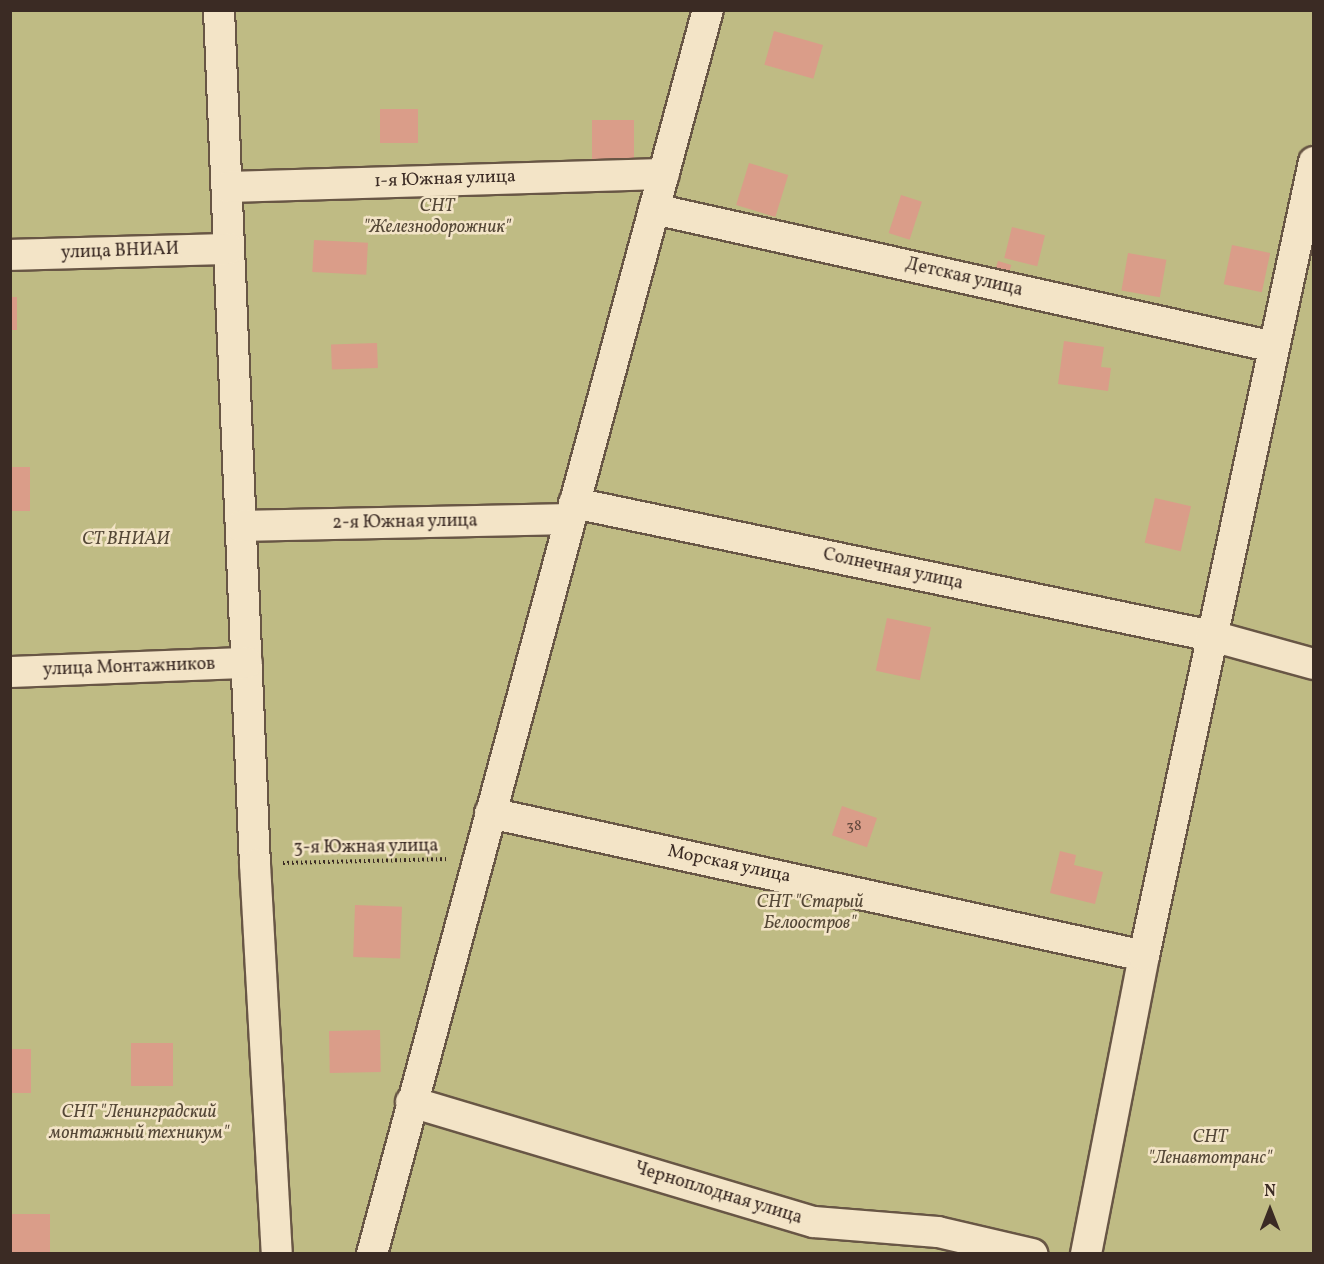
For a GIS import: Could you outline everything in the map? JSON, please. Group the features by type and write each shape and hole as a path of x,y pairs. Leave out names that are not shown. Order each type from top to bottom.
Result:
{"street":[{"path":"219,10 255,864 278,1254"},
{"path":"372,1254 411,1102 708,10"},
{"path":"1086,1254 1144,956 1274,347 1301,278 1314,162"},
{"name":"1-я Южная улица","path":"227,187 664,174"},
{"name":"Детская улица","path":"654,210 1274,347"},
{"name":"улица ВНИАИ","path":"10,255 229,249"},
{"name":"2-я Южная улица","path":"241,526 572,511"},
{"name":"Солнечная улица","path":"572,511 1212,636 1314,664"},
{"name":"улица Монтажников","path":"10,672 247,663"},
{"name":"Морская улица","path":"490,813 1144,956"},
{"name":"Черноплодная улица","path":"411,1102 814,1222 938,1232 1032,1254"}],"path":[{"name":"3-я Южная улица","path":"255,864 477,859"}],"green space":[{"path":"10,11 1313,11 1313,1253 10,1253"}],"building":[{"path":"774,31 823,45 813,79 764,65"},
{"path":"380,109 418,109 418,143 380,143"},
{"path":"592,120 634,120 634,163 592,163"},
{"path":"749,163 788,175 775,217 736,205"},
{"path":"901,195 922,202 910,240 889,233"},
{"path":"1012,227 1045,235 1037,266 1004,258"},
{"path":"314,240 368,243 366,275 312,272"},
{"path":"1232,245 1270,253 1262,292 1224,284"},
{"path":"1128,253 1166,260 1160,297 1121,290"},
{"path":"998,261 1011,265 1006,283 992,279"},
{"path":"10,297 17,297 17,330 10,330"},
{"path":"1064,341 1104,347 1101,367 1111,368 1108,391 1058,384"},
{"path":"377,343 378,368 332,370 331,345"},
{"path":"10,467 30,467 30,511 10,511"},
{"path":"1155,498 1191,506 1181,551 1145,543"},
{"path":"887,618 931,627 920,680 876,671"},
{"path":"842,806 877,818 867,847 832,835"},
{"path":"1060,851 1076,855 1074,865 1103,872 1095,904 1050,893"},
{"path":"355,905 402,907 400,959 353,957"},
{"path":"380,1030 381,1072 330,1073 329,1031"},
{"path":"131,1043 173,1043 173,1086 131,1086"},
{"path":"10,1049 31,1049 31,1093 10,1093"},
{"path":"10,1214 50,1214 50,1254 10,1254"}],"park label":[{"name":"СНТ \"Железнодорожник\"","path":"437,218"},
{"name":"СТ ВНИАИ","path":"126,540"},
{"name":"СНТ \"Старый Белоостров\"","path":"810,914"},
{"name":"СНТ \"Ленинградский монтажный техникум\"","path":"139,1124"},
{"name":"СНТ \"Ленавтотранс\"","path":"1210,1149"}]}
